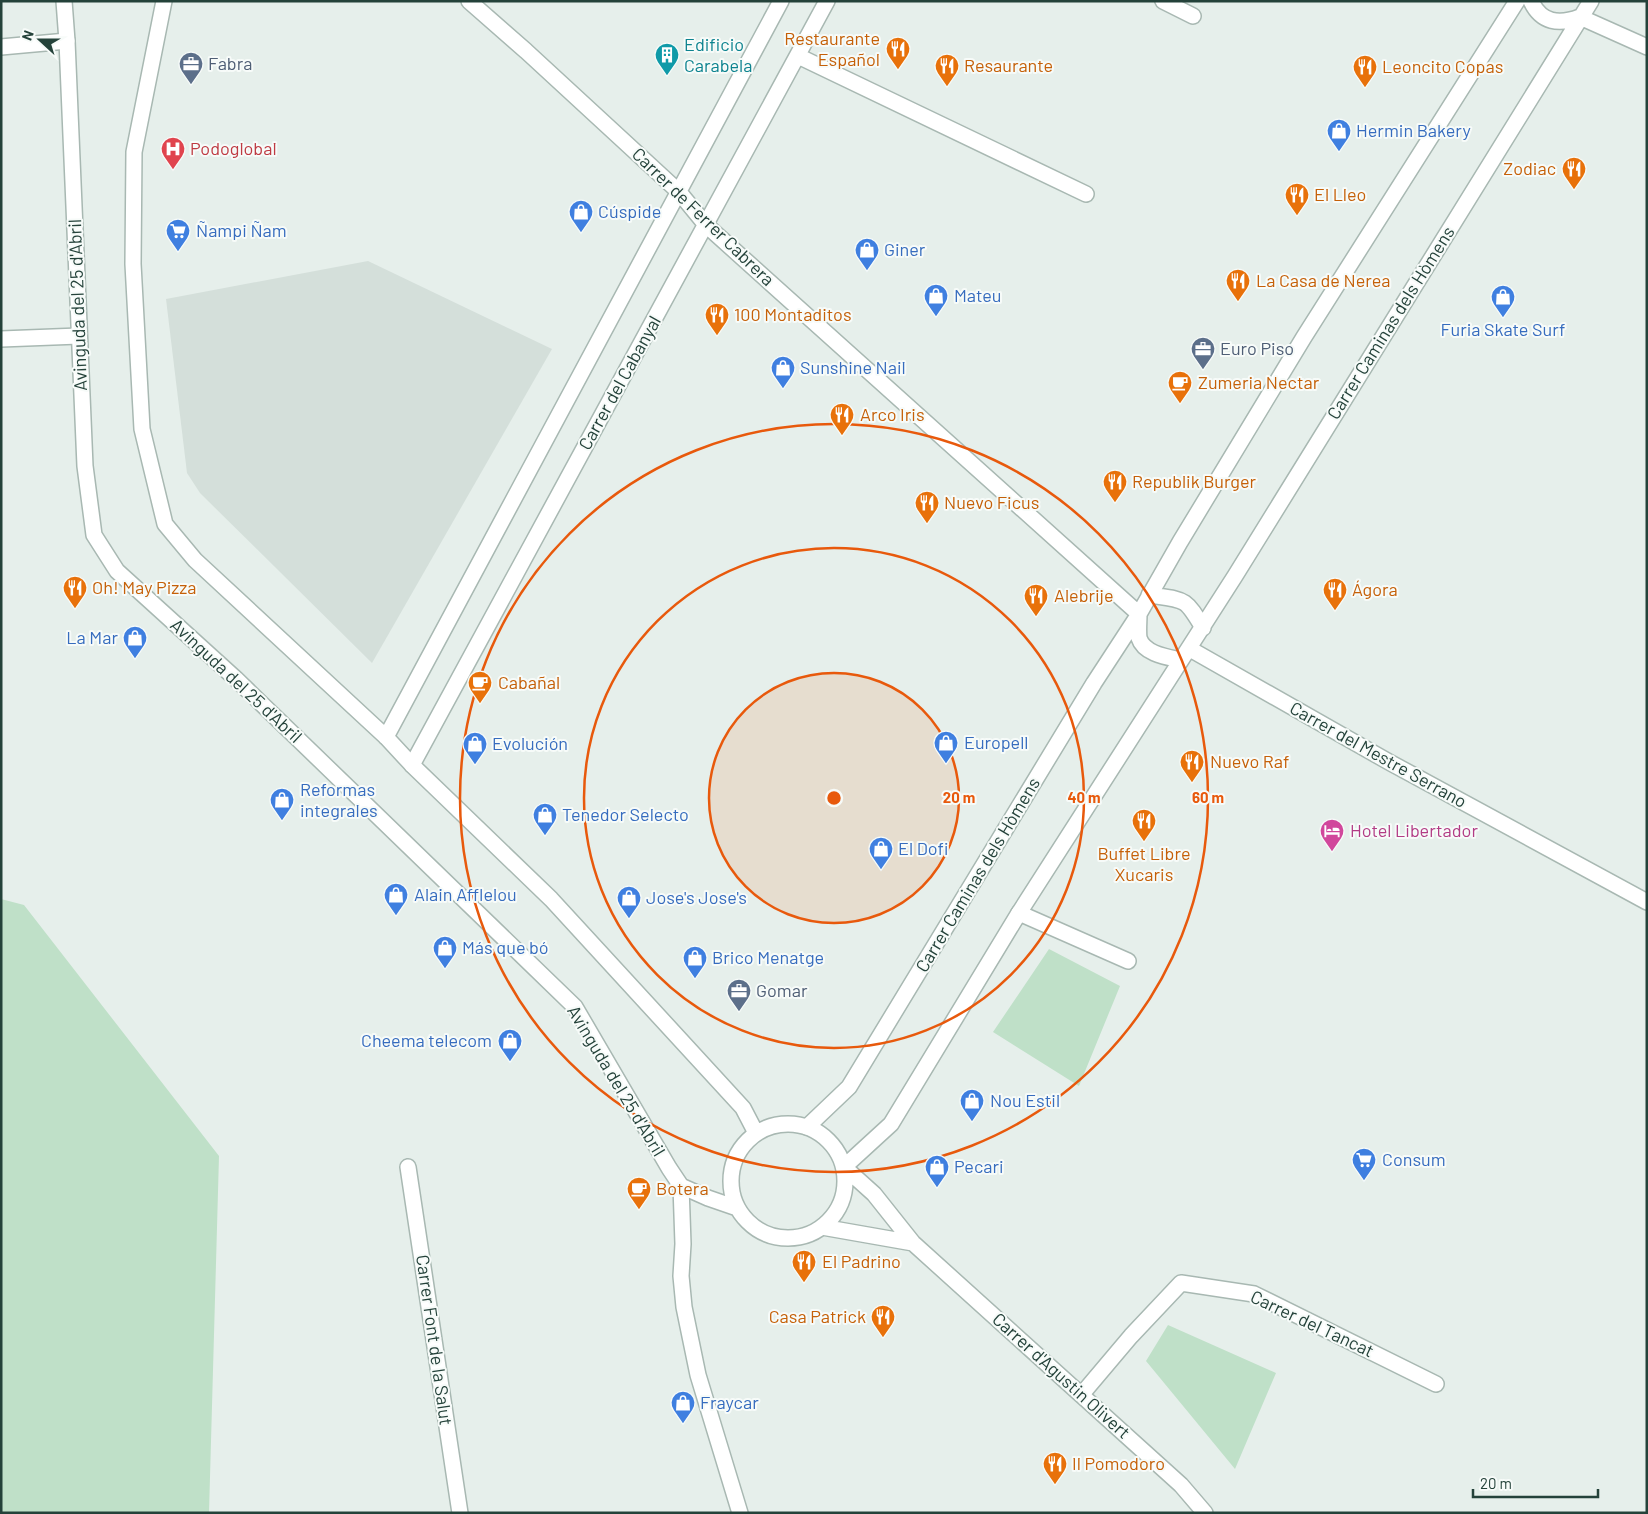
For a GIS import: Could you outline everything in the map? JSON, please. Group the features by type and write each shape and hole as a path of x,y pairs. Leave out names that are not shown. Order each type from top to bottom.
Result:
{"street":[{"name":"Avinguda del 25 d'Abril","path":"64,1 85,466 94,535 117,571 243,685 575,1007 681,1186"},
{"path":"164,1 134,152 133,264 142,429 164,524 195,560 386,738 551,898 743,1108 756,1133"},
{"name":"Carrer de Ferrer Cabrera","path":"468,1 526,51 679,192 706,225 1138,614"},
{"path":"386,738 781,1"},
{"name":"Carrer del Cabanyal","path":"412,765 827,1"},
{"path":"1163,1 1193,16"},
{"name":"Carrer Caminas dels Hòmens","path":"807,1127 849,1087 1138,614 1304,337 1517,1"},
{"path":"1531,1 1538,12 1552,20 1568,22 1580,17 1647,47"},
{"name":"Carrer Caminas dels Hòmens","path":"844,1167 891,1124 1019,914 1203,628 1591,1"},
{"path":"1,47 67,41"},
{"path":"798,56 1086,194"},
{"path":"1,339 79,336"},
{"path":"1149,595 1178,599 1189,605 1203,628"},
{"path":"1138,614 1140,638 1144,647 1153,652 1185,655"},
{"name":"Carrer del Mestre Serrano","path":"1185,655 1389,762 1647,902"},
{"path":"1019,914 1128,961"},
{"path":"789,1123 807,1127 823,1135 836,1150 844,1167 845,1181 839,1207 822,1227 804,1235 785,1238 767,1234 751,1224 738,1208 731,1195 732,1167 746,1142 756,1133 772,1126 789,1123"},
{"name":"Carrer Font de la Salut","path":"408,1167 460,1513"},
{"name":"Carrer d'Agustin Olivert","path":"844,1167 874,1194 914,1243 1181,1485 1205,1513"},
{"path":"738,1208 681,1186 683,1244 681,1276 684,1307 698,1375 740,1513"},
{"path":"822,1227 914,1243"},
{"name":"Carrer del Tancat","path":"1082,1394 1131,1336 1181,1283 1254,1294 1436,1384"}],"shaded area":[{"path":"368,261 552,349 372,663 200,493 187,473 166,299"}],"green space":[{"path":"1,899 24,905 219,1156 209,1513 1,1513"},
{"path":"1049,949 1120,986 1079,1086 993,1032"},
{"path":"1168,1325 1276,1373 1235,1469 1146,1361"}],"place":[{"name":"Restaurante Español","path":"898,70"},
{"name":"Edificio Carabela","path":"667,76"},
{"name":"Fabra","path":"191,85"},
{"name":"Resaurante","path":"947,87"},
{"name":"Leoncito Copas","path":"1365,88"},
{"name":"Hermin Bakery","path":"1339,152"},
{"name":"Podoglobal","path":"173,170"},
{"name":"Zodiac","path":"1574,190"},
{"name":"El Lleo","path":"1297,216"},
{"name":"Cúspide","path":"581,233"},
{"name":"Ñampi Ñam","path":"178,252"},
{"name":"Giner","path":"867,271"},
{"name":"La Casa de Nerea","path":"1238,302"},
{"name":"Mateu","path":"936,317"},
{"name":"Furia Skate Surf","path":"1503,318"},
{"name":"100 Montaditos","path":"717,336"},
{"name":"Euro Piso","path":"1203,370"},
{"name":"Sunshine Nail","path":"783,389"},
{"name":"Zumeria Nectar","path":"1180,404"},
{"name":"Arco Iris","path":"842,436"},
{"name":"Republik Burger","path":"1115,503"},
{"name":"Nuevo Ficus","path":"927,524"},
{"name":"Oh! May Pizza","path":"75,609"},
{"name":"Ágora","path":"1335,611"},
{"name":"Alebrije","path":"1036,617"},
{"name":"La Mar","path":"135,659"},
{"name":"Cabañal","path":"480,704"},
{"name":"Europell","path":"946,764"},
{"name":"Evolución","path":"475,765"},
{"name":"Nuevo Raf","path":"1192,783"},
{"name":"Reformas integrales","path":"282,821"},
{"name":"Tenedor Selecto","path":"545,836"},
{"name":"Buffet Libre Xucaris","path":"1144,842"},
{"name":"Hotel Libertador","path":"1332,852"},
{"name":"El Dofi","path":"881,870"},
{"name":"Alain Afflelou","path":"396,916"},
{"name":"Jose's Jose's","path":"629,919"},
{"name":"Más que bó","path":"445,969"},
{"name":"Brico Menatge","path":"695,979"},
{"name":"Gomar","path":"739,1012"},
{"name":"Cheema telecom","path":"510,1062"},
{"name":"Nou Estil","path":"972,1122"},
{"name":"Consum","path":"1364,1181"},
{"name":"Pecari","path":"937,1188"},
{"name":"Botera","path":"639,1210"},
{"name":"El Padrino","path":"804,1283"},
{"name":"Casa Patrick","path":"883,1338"},
{"name":"Fraycar","path":"683,1424"},
{"name":"Il Pomodoro","path":"1055,1485"}]}
